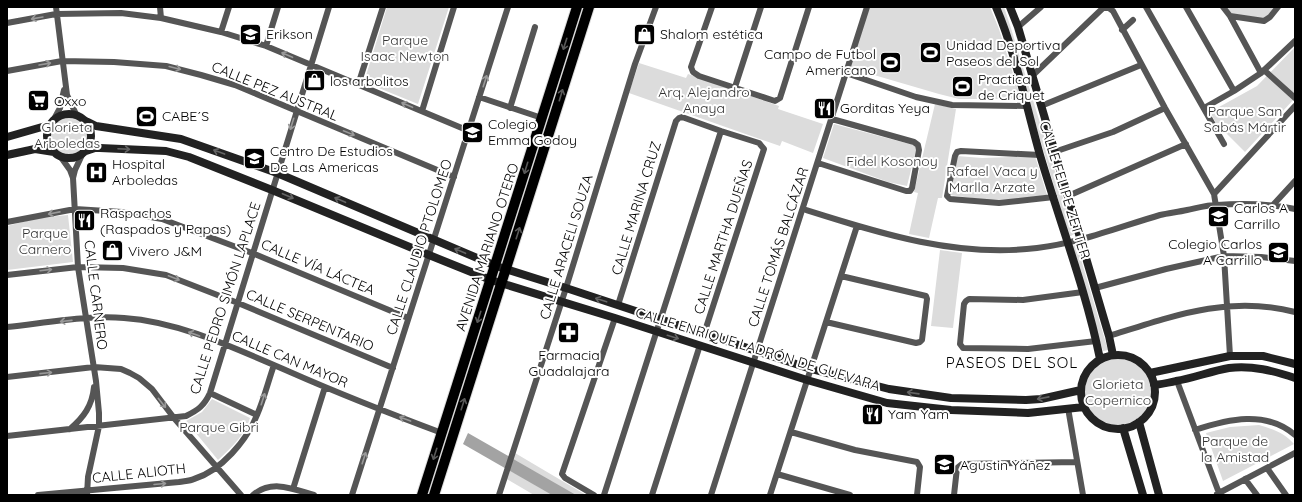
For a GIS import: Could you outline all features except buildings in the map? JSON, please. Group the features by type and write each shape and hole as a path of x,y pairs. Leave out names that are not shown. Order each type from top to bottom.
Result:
{"main road":[{"name":"AVENIDA MARIANO OTERO","path":"422,495 496,266 577,7"},
{"name":"AVENIDA MARIANO OTERO","path":"434,495 589,7"},
{"name":"CALLE FELIPE ZETTER","path":"996,7 1006,35 1040,155 1083,292 1100,359"},
{"name":"CALLE FELIPE ZETTER","path":"1010,7 1018,27 1109,336 1113,355"},
{"path":"7,137 52,122 61,115 68,113 76,114 88,122 92,137 90,145 84,153 69,158 35,149 7,155"},
{"path":"52,122 47,132 47,140 49,146 57,154"},
{"name":"CALLE ENRIQUE LADRÓN DE GUEVARA","path":"88,122 96,126 182,139 277,173 506,270 566,288 811,369 889,389 951,398 1026,400 1081,390"},
{"name":"CALLE ENRIQUE LADRÓN DE GUEVARA","path":"84,153 95,148 166,151 189,158 272,190 491,280 562,301 807,380 886,403 950,410 1028,412 1084,407"},
{"path":"1113,355 1122,355 1134,358 1145,366 1150,373 1154,384 1155,392 1152,406 1144,418 1123,428 1108,427 1101,424 1089,415 1082,400 1082,383 1088,369 1100,359 1113,355"},
{"path":"1150,373 1230,356 1262,356 1295,364"},
{"path":"1154,384 1177,381 1211,371 1250,367 1275,371 1295,378"},
{"path":"950,410 951,398"},
{"path":"1138,422 1159,495"},
{"path":"1123,428 1142,495"}],"street":[{"path":"56,7 67,95 76,114"},
{"path":"160,7 161,18"},
{"path":"221,32 229,7"},
{"path":"266,46 278,7"},
{"name":"CALLE PEDRO SIMÓN LAPLACE","path":"7,436 174,418 186,416 205,404 210,393 225,345 252,253 329,7"},
{"path":"358,85 383,7"},
{"path":"422,111 454,7"},
{"name":"CALLE CLAUDIO PTOLOMEO","path":"352,495 508,7"},
{"name":"CALLE ARACELI SOUZA","path":"499,495 562,301 635,64 656,7"},
{"path":"712,7 691,67 693,72 699,76 774,101 777,101 780,98 810,7"},
{"path":"735,87 761,7"},
{"name":"CALLE TOMÁS BALCÁZAR","path":"711,495 867,7"},
{"path":"1018,27 1041,7"},
{"path":"1146,7 1224,144"},
{"path":"1186,7 1234,91"},
{"path":"1223,7 1230,16 1262,71 1295,98"},
{"path":"1230,16 1264,21 1270,17 1278,7"},
{"path":"1032,76 1103,8 1109,8 1113,11 1141,65 1214,194 1224,256 1230,356"},
{"path":"7,23 56,14 113,10 161,18 221,32 266,46 469,131"},
{"path":"1122,30 1133,20"},
{"path":"510,108 535,27"},
{"path":"1204,108 1234,91 1262,71 1295,41"},
{"name":"CALLE PEZ AUSTRAL","path":"7,71 62,61 114,62 166,66 201,74 235,85 296,112 454,177"},
{"path":"1041,106 1141,65"},
{"path":"846,73 916,97 952,105 1026,106"},
{"path":"52,122 60,108 65,84"},
{"path":"479,97 542,118"},
{"path":"1214,194 1295,106"},
{"path":"1054,152 1112,132 1165,108"},
{"name":"CALLE MARINA CRUZ","path":"618,305 676,121 682,117 721,132"},
{"path":"818,163 906,191 912,188 918,155 918,145 914,142 832,119"},
{"path":"604,495 721,132"},
{"name":"CALLE MARTHA DUEÑAS","path":"704,334 764,151 763,146 759,143 721,132"},
{"path":"1068,196 1186,144"},
{"path":"1040,155 957,152 947,195 950,200 999,203 1054,197"},
{"name":"CALLE CARNERO","path":"73,178 75,170 84,153"},
{"name":"CALLE CARNERO","path":"57,154 70,170 73,178 78,267 87,318 98,402 99,426 88,477 87,493"},
{"path":"1273,205 1295,181"},
{"path":"803,209 856,226 920,243 980,250 1014,250 1067,243 1081,240 1162,214 1216,205 1273,205 1295,210"},
{"name":"CALLE VÍA LÁCTEA","path":"7,222 75,209 122,212 162,219 252,253 408,318"},
{"path":"770,495 856,226"},
{"path":"1095,288 1166,268 1224,256 1261,257 1295,261"},
{"name":"CALLE SERPENTARIO","path":"7,275 78,267 123,268 166,275 238,303 393,368"},
{"path":"826,322 916,343 920,342 922,338 927,299 926,296 841,276"},
{"path":"1083,292 1023,300 971,298 966,300 964,304 960,344 963,348 1028,349 1096,341"},
{"path":"1109,336 1174,316 1227,305 1253,305 1279,308 1295,312"},
{"name":"CALLE CAN MAYOR","path":"7,328 87,318 124,318 156,322 225,345 380,410 442,433"},
{"path":"594,495 565,478 562,474 615,318"},
{"path":"652,495 700,345"},
{"name":"CALLE ALIOTH","path":"38,495 87,493 187,481 200,477 217,468 241,443 249,432 257,415 274,365"},
{"path":"7,377 94,367 121,370 139,378 152,390 240,495"},
{"name":"CALLE CARNERO","path":"69,429 85,414 91,403 94,388 94,367"},
{"path":"1177,381 1217,494 1295,453"},
{"path":"293,489 325,387"},
{"path":"210,393 257,415"},
{"path":"1068,408 1083,495"},
{"path":"1195,430 1216,423 1254,418 1279,425 1295,436"},
{"path":"791,432 855,450 915,461 919,463 920,467 917,495"},
{"path":"954,495 957,468 960,464 1077,462"},
{"path":"1267,468 1286,495"},
{"path":"777,474 850,495"},
{"path":"1245,479 1257,495"},
{"path":"253,495 260,490 273,486 281,486 314,495"},
{"path":"1226,489 1230,495"}],"green space":[{"name":"Parque Isaac Newton","path":"387,7 449,7 418,104 364,82"},
{"name":"Unidad Deportiva Paseos del Sol","path":"869,7 990,7 999,29 1021,99 959,99 850,68"},
{"path":"999,7 1004,7 1010,25 1074,234 1071,236 1069,236"},
{"path":"1224,7 1276,7 1265,20 1230,16"},
{"name":"Parque San Sabás Mártir","path":"1295,47 1295,98 1245,152 1226,133 1221,132 1210,112 1257,86"},
{"name":"Arq. Alejandro Anaya","path":"639,63 686,78 688,74 779,106 778,109 823,124 813,153 782,141 780,146 629,93"},
{"path":"935,104 956,109 942,198 938,198 929,238 909,234 918,193 914,192"},
{"name":"Glorieta Arboledas","path":"67,115 75,117 81,121 85,127 87,135 85,143 81,149 75,153 67,155 59,153 53,149 49,143 47,135 49,127 53,121 59,117"},
{"name":"Fidel Kosonoy","path":"834,124 917,146 907,186 888,182 823,158"},
{"name":"Rafael Vaca y Marlla Arzate","path":"957,156 982,158 1035,156 1047,195 1018,199 987,200 950,195"},
{"name":"Parque Carnero","path":"68,215 73,262 7,270 7,226 38,218"},
{"path":"1074,245 1077,246 1108,350 1103,351 1072,248"},
{"path":"940,250 962,253 953,328 931,326"},
{"name":"Glorieta Copernico","path":"1118,359 1131,362 1141,369 1148,379 1151,392 1148,405 1141,415 1131,422 1118,425 1105,422 1095,415 1088,405 1085,392 1088,379 1095,369 1105,362"},
{"name":"Parque Gibri","path":"212,399 250,418 241,436 218,460 186,421 202,412"},
{"name":"Parque de la Amistad","path":"1259,425 1278,432 1287,437 1294,444 1223,481 1206,433 1230,427"},
{"path":"515,453 586,495 534,495 505,478"}],"shaded area":[{"path":"468,433 576,495 552,495 463,444"}],"place":[{"name":"Erikson","path":"251,34"},
{"name":"Shalom estética","path":"645,34"},
{"name":"Unidad Deportiva Paseos del Sol","path":"930,53"},
{"name":"Campo de Futbol Americano","path":"891,62"},
{"name":"los arbolitos","path":"315,81"},
{"name":"Practica de Criquet","path":"963,87"},
{"name":"Oxxo","path":"38,101"},
{"name":"Gorditas Yeya","path":"825,108"},
{"name":"CABE´S","path":"147,116"},
{"name":"Colegio Emma Godoy","path":"472,132"},
{"name":"Centro De Estudios De Las Americas","path":"255,159"},
{"name":"Hospital Arboledas","path":"96,172"},
{"name":"Carlos A Carrillo","path":"1219,216"},
{"name":"Raspachos (Raspados y Papas)","path":"85,221"},
{"name":"Vivero J&M","path":"113,251"},
{"name":"Colegio Carlos A Carrillo","path":"1278,252"},
{"name":"Farmacia Guadalajara","path":"569,333"},
{"name":"Yam Yam","path":"873,414"},
{"name":"Agustin Yáñez","path":"944,465"}],"district":[{"name":"PASEOS DEL SOL","path":"1012,363"}]}
